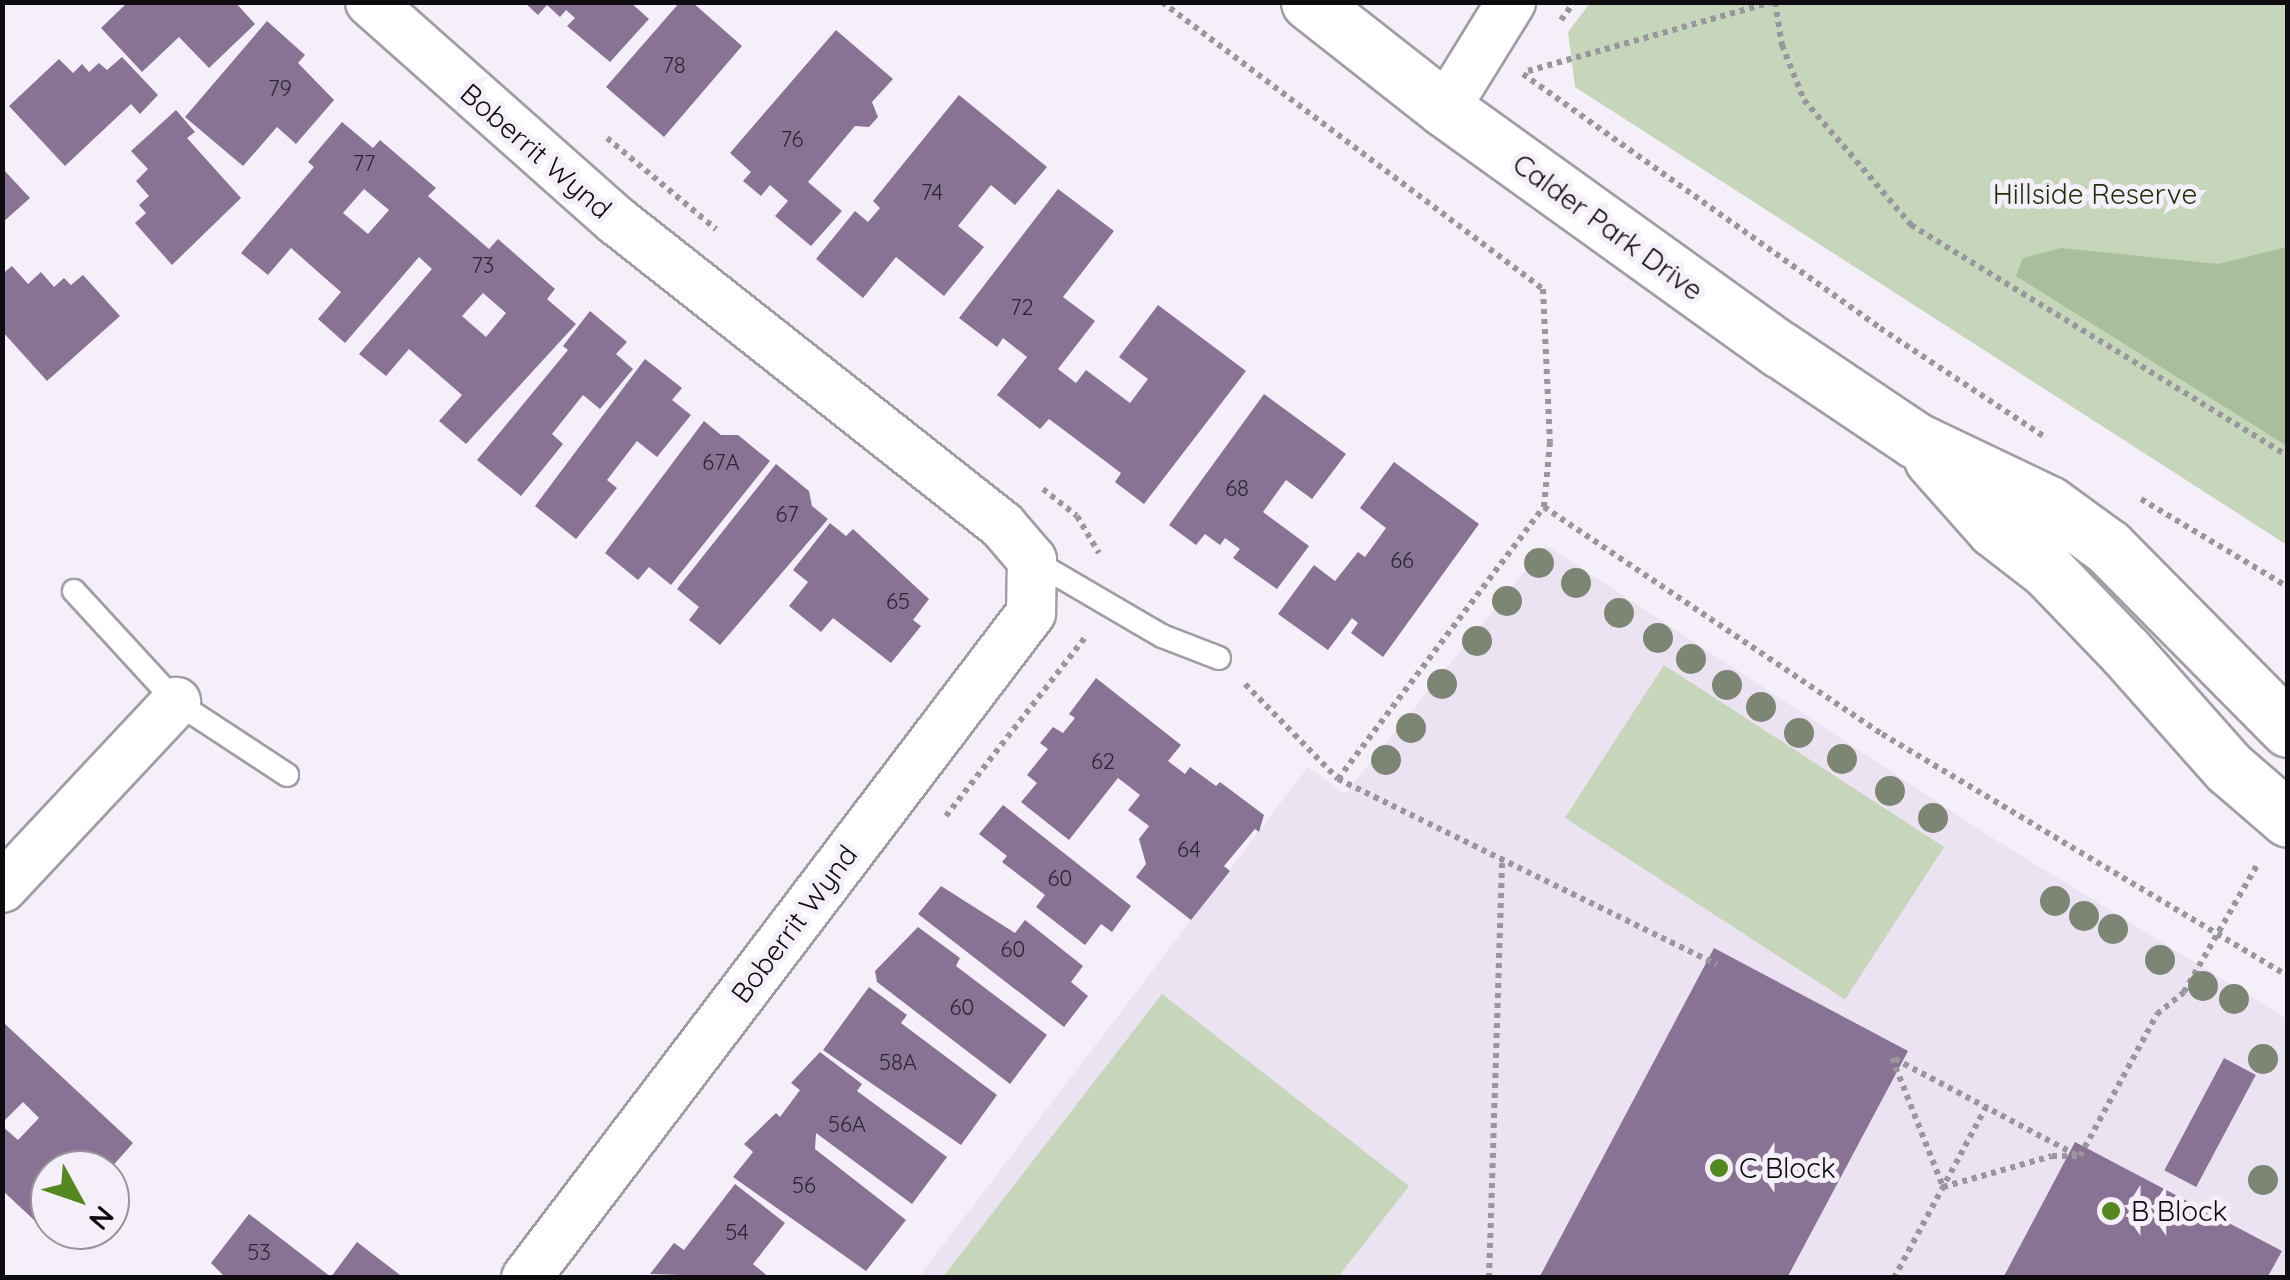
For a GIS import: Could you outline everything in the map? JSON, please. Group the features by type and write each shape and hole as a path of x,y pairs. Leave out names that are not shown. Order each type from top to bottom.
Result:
{"street":[{"name":"Boberrit Wynd","path":"370,2 617,221 1002,525 1032,560 1031,613 526,1278"},
{"name":"Calder Park Drive","path":"1309,2 1431,98 1916,440 2049,504 2108,546 2288,729"},
{"path":"1431,98 1492,2"},
{"path":"1431,98 1511,2"},
{"name":"Calder Park Drive","path":"1916,440 1994,529 2047,570 2229,768 2286,818"},
{"path":"2,888 176,702"}],"lane":[{"name":"Boberrit Wynd","path":"1032,560 1219,658"},
{"path":"74,591 176,702 288,775"}],"path":[{"path":"1162,2 1543,288 1550,442 1544,507 1338,779"},
{"path":"2058,446 1880,328 1522,73 1773,2 1804,100 1911,225 2288,456"},
{"path":"592,125 727,238"},
{"path":"937,828 1089,632 1102,600 1095,539 1031,480"},
{"path":"2122,488 2288,587"},
{"path":"1544,507 1882,734 2288,976"},
{"path":"1219,658 1338,779 1502,863 1717,965"},
{"path":"2080,1156 2157,1014 2184,992 2286,818"},
{"path":"1488,1278 1502,863"},
{"path":"1943,1187 1892,1058 2080,1156"},
{"path":"1894,1278 1986,1107"},
{"path":"1943,1187 2052,1156 2080,1156"}],"shaded area":[{"path":"1546,545 1991,837 2287,1019 2287,1277 918,1278 1308,767 1345,794"}],"green space":[{"name":"Hillside Reserve","path":"1591,2 2287,3 2287,545 1575,87 1568,32"},
{"path":"2287,247 2287,446 2016,276 2023,258 2061,248 2218,264"},
{"path":"1664,665 1944,847 1845,1000 1565,818"},
{"path":"1162,994 1409,1186 1338,1277 943,1277"}],"building":[{"path":"128,2 235,2 255,24 209,68 179,37 142,72 101,28"},
{"path":"524,2 630,2 649,19 610,62 567,26 575,18 566,10 560,17 547,5 538,15"},
{"path":"680,2 692,2 742,46 664,137 606,87"},
{"path":"267,21 305,55 298,63 334,100 296,144 277,127 243,166 185,117"},
{"path":"836,30 893,79 872,102 878,117 869,127 855,126 808,182 842,211 811,246 775,216 788,201 770,185 761,196 743,181 751,172 730,153"},
{"path":"122,57 158,95 140,114 131,104 65,166 9,106 59,59 73,73 82,64 89,72 99,63 107,70"},
{"path":"959,95 1047,167 1015,205 991,185 958,226 984,247 944,296 896,257 863,298 816,259 855,211 868,222 880,208 873,201"},
{"path":"176,110 195,132 187,138 241,198 172,265 135,223 146,213 139,205 149,196 136,181 148,169 131,151"},
{"path":"342,122 373,148 380,140 436,188 428,196 489,249 498,239 555,289 547,299 576,324 466,444 439,421 462,395 409,349 386,376 359,354 432,269 419,257 345,343 318,319 341,292 291,248 268,275 241,253 314,167 308,162","holes":["364,189 389,210 368,234 343,213","483,293 506,313 486,337 462,316"]},
{"path":"2,168 30,198 2,223"},
{"path":"1058,189 1114,231 1063,297 1095,321 1058,369 1076,383 1086,370 1130,403 1148,379 1119,357 1158,305 1246,371 1144,504 1115,482 1121,473 1049,419 1040,429 997,395 1027,357 1003,338 997,347 959,318"},
{"path":"12,266 28,284 41,272 54,287 64,278 71,285 83,275 120,316 47,381 2,331 2,274"},
{"path":"590,311 627,342 616,354 633,369 600,409 583,395 552,434 563,444 521,496 477,460 568,350 563,346"},
{"path":"645,359 682,388 672,400 691,415 657,457 637,441 607,480 617,488 576,539 535,506"},
{"path":"1264,394 1346,454 1312,499 1286,480 1263,512 1309,546 1277,589 1233,558 1240,549 1225,538 1220,545 1205,534 1196,545 1169,525"},
{"path":"704,421 721,435 738,435 770,461 671,585 649,567 638,580 605,553"},
{"path":"1394,462 1479,524 1383,657 1351,633 1358,623 1352,618 1328,650 1278,614 1314,565 1335,581 1358,552 1365,557 1386,528 1360,508"},
{"path":"776,464 809,491 812,506 828,519 720,645 689,620 699,607 677,589"},
{"path":"830,523 846,536 853,529 929,599 913,620 921,626 891,663 833,618 821,632 789,606 808,582 793,570"},
{"path":"1096,678 1181,745 1168,761 1185,774 1190,767 1216,786 1220,782 1264,815 1259,832 1255,829 1224,866 1230,871 1191,920 1136,877 1146,864 1139,839 1149,826 1128,810 1140,795 1118,778 1069,840 1021,802 1037,783 1027,775 1048,749 1040,743 1053,727 1063,733 1075,718 1069,714"},
{"path":"1003,805 1131,906 1112,932 1101,924 1085,945 1036,907 1045,895 1002,862 1007,856 979,834"},
{"path":"941,886 1015,933 1025,920 1083,966 1071,982 1088,996 1064,1027 918,914"},
{"path":"918,927 960,958 956,966 1047,1035 1010,1084 877,982 875,971"},
{"name":"C Block","path":"1714,948 1908,1051 1787,1278 1539,1278"},
{"path":"869,987 907,1015 901,1023 997,1095 961,1145 823,1050"},
{"path":"5,1024 133,1143 127,1150 30,1150 30,1216 2,1190 2,1126 18,1140 39,1118 23,1102 2,1123"},
{"path":"820,1052 862,1084 857,1091 947,1157 912,1204 816,1133 815,1149 906,1220 866,1271 733,1177 753,1152 744,1144 776,1113 780,1117 800,1090 791,1083"},
{"path":"2224,1058 2256,1075 2196,1187 2164,1170"},
{"name":"B Block","path":"2075,1142 2282,1251 2267,1278 2003,1278"},
{"path":"735,1184 785,1223 753,1264 770,1278 650,1274 674,1243 684,1250"},
{"path":"249,1214 331,1277 357,1242 400,1275 398,1278 226,1278 211,1263"}],"place":[{"name":"C Block","path":"1719,1168"},
{"name":"B Block","path":"2111,1211"}]}
